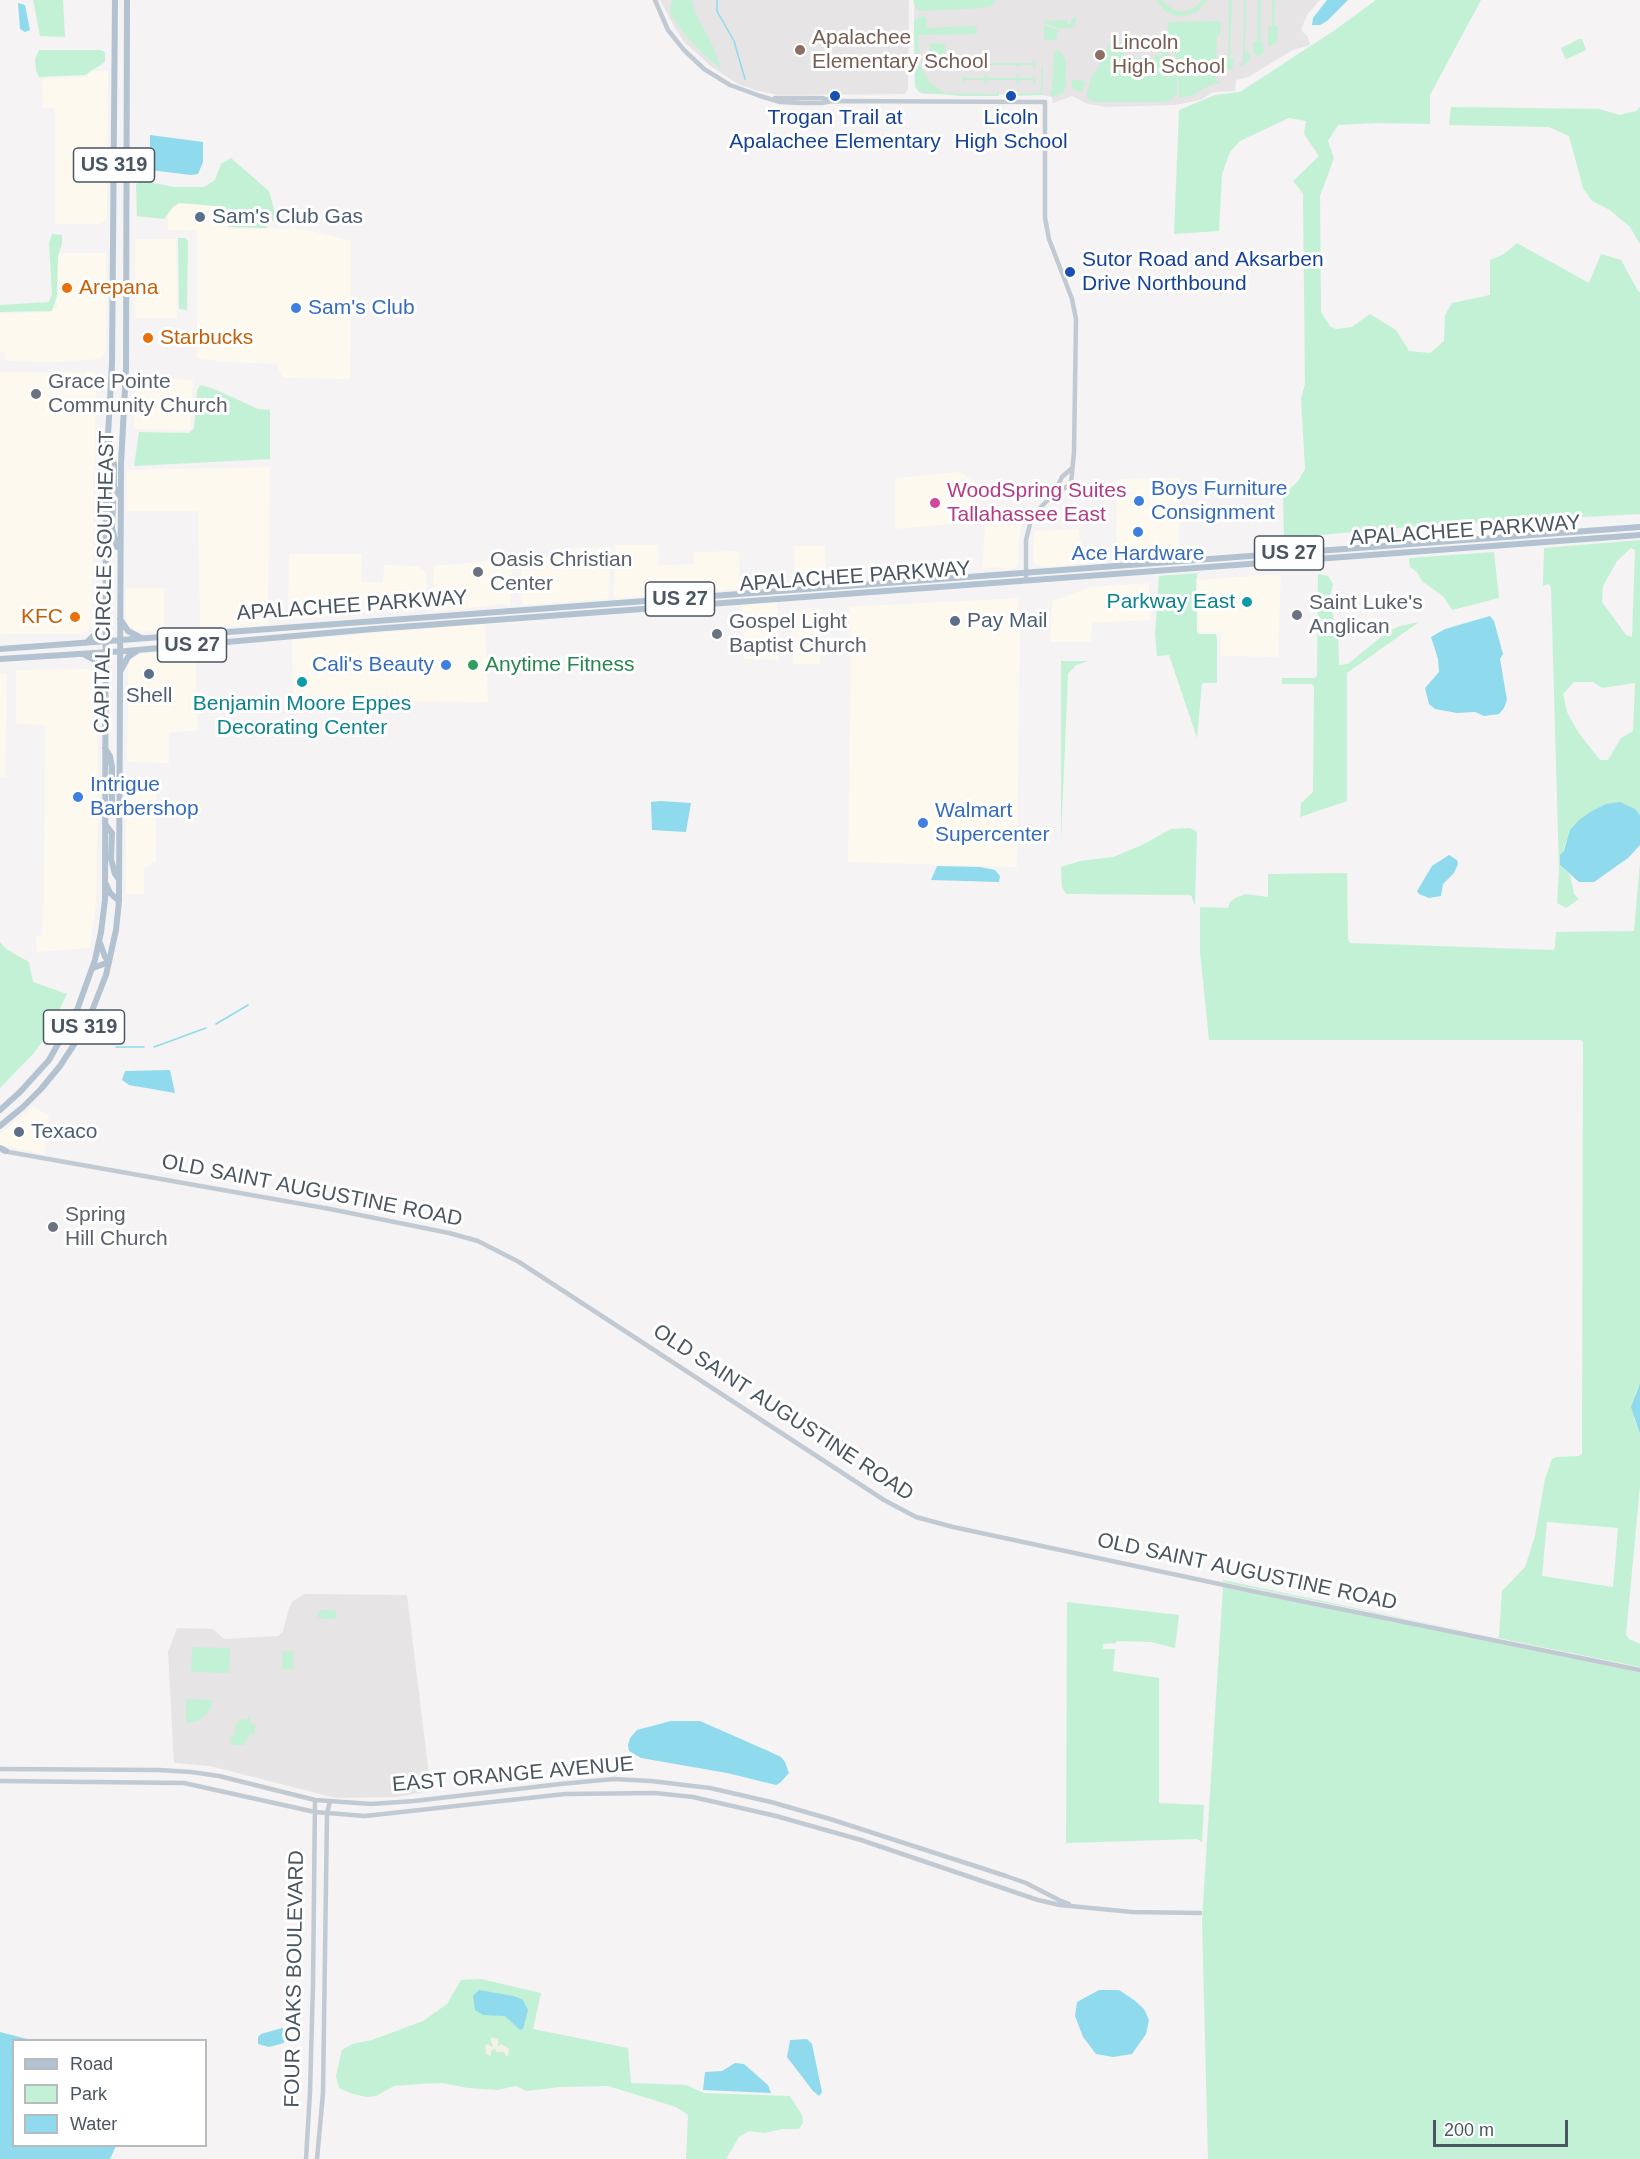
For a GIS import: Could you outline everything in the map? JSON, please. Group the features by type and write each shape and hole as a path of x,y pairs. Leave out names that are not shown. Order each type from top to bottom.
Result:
{"main road":[{"name":"CAPITAL CIRCLE SOUTHEAST","path":"0,1110 49,1060 77,1010 93,968 100,939 105,877 105,641 108,438 112,364 115,0"},
{"name":"CAPITAL CIRCLE SOUTHEAST","path":"0,1126 23,1107 60,1066 90,1016 109,962 116,930 119,901 120,496 126,370 127,0"},
{"path":"113,229 126,243"},
{"path":"108,438 114,465 114,487 120,496"},
{"path":"107,491 113,502 112,528 119,556"},
{"name":"APALACHEE PARKWAY","path":"0,659 105,653 373,629 898,591 1162,563 1640,527"},
{"name":"APALACHEE PARKWAY","path":"3,649 912,582 1144,572 1640,535"},
{"path":"1358,548 1358,556"},
{"path":"1154,571 1162,563"},
{"path":"1144,572 1150,568 1151,564"},
{"path":"898,591 904,585 912,582"},
{"path":"86,643 96,633 106,617"},
{"path":"119,619 128,631 141,638"},
{"path":"0,659 3,649"},
{"path":"119,673 128,657 140,650"},
{"path":"83,654 95,660 105,672"},
{"path":"105,748 110,756 112,767 112,806 119,817"},
{"path":"105,824 112,833 111,859 115,874 119,878"},
{"path":"103,910 119,901 110,893 105,877"},
{"path":"93,968 109,962 105,957 100,939"}],"street":[{"path":"655,0 668,30 684,50 704,69 730,85 770,99 1045,102 1045,218 1049,239 1072,299 1076,319 1073,467 1071,484 1052,496 1037,511 1028,528 1026,577"},
{"path":"1052,496 1073,467"},
{"path":"1066,475 1072,479"},
{"path":"1061,481 1062,485 1068,486"},
{"name":"OLD SAINT AUGUSTINE ROAD","path":"2,1150 330,1209 478,1241 519,1262 884,1500 924,1520 1252,1591 1640,1670"},
{"name":"EAST ORANGE AVENUE","path":"0,1769 190,1772 219,1776 315,1800 371,1804 614,1779 651,1780 710,1788 771,1802 908,1842 1026,1883 1083,1909"},
{"name":"EAST ORANGE AVENUE","path":"0,1781 184,1783 315,1812 365,1816 553,1796 655,1793 693,1797 861,1840 1038,1900 1083,1909 1200,1913"},
{"path":"553,1796 560,1784"},
{"name":"FOUR OAKS BOULEVARD","path":"306,2159 313,1984 315,1800"},
{"name":"FOUR OAKS BOULEVARD","path":"317,2159 323,2093 327,1814 330,1801"}],"shaded area":[{"name":"Apalachee Elementary School","path":"660,0 909,0 908,89 905,94 779,95 738,84 712,67 685,43"},
{"name":"Lincoln High School","path":"914,0 1320,0 1307,15 1301,30 1308,37 1310,45 1293,50 1248,77 1236,80 1235,91 1213,92 1200,100 1175,105 1106,107 1088,104 1072,96 1053,103 1052,97 1041,95 923,94 919,92 915,87"},
{"path":"88,71 108,71 107,217 100,224 55,224 55,108 43,108 42,79 88,77"},
{"path":"227,203 228,229 282,229 291,226 351,241 350,379 283,378 276,364 223,362 197,358 197,230 168,230 168,212 176,204"},
{"path":"135,239 176,239 177,318 135,318"},
{"path":"57,253 106,253 106,352 100,359 60,362 5,361 5,353 0,352 0,314 52,312 52,308 57,308"},
{"path":"0,372 96,372 92,625 86,632 80,634 1,634 0,640"},
{"path":"137,377 193,380 190,430 134,429"},
{"path":"270,467 268,625 200,627 198,511 126,511 127,470"},
{"name":"WoodSpring Suites Tallahassee East","path":"960,472 975,484 975,522 895,529 895,478"},
{"path":"1180,478 1179,552 1116,557 1117,479"},
{"path":"1013,509 1023,518 1018,565 1008,569 1001,567 982,569 986,512"},
{"path":"1079,529 1083,564 1042,567 1034,563 1035,531"},
{"path":"615,545 659,545 659,565 694,564 693,552 739,551 740,589 616,598 614,595"},
{"path":"794,546 825,546 825,583 795,585"},
{"path":"610,547 608,599 522,604 521,559 568,556 568,548"},
{"path":"289,554 362,554 361,582 383,582 384,565 418,566 426,573 427,606 288,620"},
{"path":"513,559 510,606 502,604 433,612 434,566"},
{"path":"1281,574 1278,657 1221,656 1221,632 1199,632 1198,580"},
{"path":"1149,583 1150,620 1092,623 1091,642 1050,642 1052,601 1091,587"},
{"path":"126,588 164,588 164,630 140,632 128,626 125,617"},
{"path":"1018,598 1020,636 1017,867 848,862 851,659 849,607"},
{"path":"777,602 779,660 744,659 742,605"},
{"path":"821,608 820,664 793,664 793,610"},
{"path":"485,624 488,702 293,700 292,640"},
{"path":"195,650 198,730 169,733 169,763 127,762 128,667 130,662 141,654"},
{"path":"90,669 97,677 98,812 96,904 90,948 36,952 36,936 42,935 44,890 45,725 16,724 16,670"},
{"path":"0,674 7,674 5,777 0,777"},
{"path":"126,790 156,790 156,861 144,868 144,894 126,894"},
{"path":"33,1107 49,1115 44,1154 0,1145 0,1134"},
{"path":"304,1594 407,1595 431,1791 396,1797 336,1798 210,1766 174,1763 168,1652 177,1628 213,1629 224,1639 278,1636 283,1631 293,1601"}],"green space":[{"path":"33,0 63,0 65,37 40,36"},
{"path":"673,0 692,0 721,69 682,31 671,15 670,5"},
{"path":"913,0 996,0 989,7 983,8 921,11 915,7"},
{"path":"1156,0 1162,0 1173,10 1182,12 1194,8 1202,0 1207,0 1197,12 1180,17 1166,12"},
{"path":"1229,0 1232,0 1230,58 1234,59 1232,70 1224,69 1225,59 1228,58"},
{"path":"1244,0 1246,0 1245,51 1248,51 1251,59 1241,66 1239,63 1243,63"},
{"path":"1258,0 1261,0 1260,41 1263,41 1264,52 1258,57 1253,51 1253,42 1257,42"},
{"path":"1272,0 1275,0 1274,26 1278,27 1276,43 1271,46 1268,45 1268,26 1272,26"},
{"path":"1376,0 1481,0 1430,95 1430,124 1338,125 1328,141 1334,158 1320,196 1321,312 1330,326 1336,329 1352,327 1370,314 1396,330 1409,351 1430,353 1444,341 1445,315 1452,303 1490,295 1490,260 1504,254 1517,243 1589,283 1601,254 1621,260 1640,292 1640,514 1433,525 1284,538 1283,495 1298,481 1305,469 1301,399 1305,384 1303,194 1293,181 1319,156 1304,134 1306,121 1289,118 1240,141 1230,152 1222,174 1219,231 1174,234 1179,110 1215,95 1240,92 1335,30"},
{"path":"923,16 926,18 927,28 977,26 976,34 918,35 919,64 929,82 945,93 996,94 998,90 999,96 962,96 919,92 915,86 914,23 916,19"},
{"path":"1076,17 1076,22 1071,28 1059,29 1044,23 1044,21 1068,20 1069,25"},
{"path":"1221,21 1220,36 1217,36 1216,81 1219,83 1210,85 1191,96 1179,97 1178,61 1169,42 1167,22"},
{"path":"1044,25 1058,30 1056,40 1044,40"},
{"path":"1582,39 1586,50 1565,58 1561,48"},
{"path":"1111,41 1119,41 1124,46 1124,58 1155,58 1155,55 1162,57 1162,53 1158,53 1157,48 1167,52 1176,64 1177,92 1173,99 1164,102 1095,102 1088,99 1086,96 1093,74"},
{"path":"929,43 945,44 945,53 938,60 934,61"},
{"path":"1058,49 1066,60 1066,87 1063,93 1052,97 1049,92 1052,91 1054,54"},
{"path":"39,50 100,50 105,52 105,62 85,75 39,77 35,59"},
{"path":"964,59 965,63 1033,63 1034,59 1036,68 1034,69 1033,65 1019,65 1017,68 1016,65 987,65 985,69 985,65 965,64 964,69 962,61"},
{"path":"1043,67 1042,95 1005,96 1006,90 1008,94 1041,93 1041,68"},
{"path":"964,74 965,78 985,78 987,75 987,78 1016,78 1019,74 1019,78 1033,78 1034,74 1036,83 1033,84 1033,80 1019,80 1017,84 1016,80 987,80 985,84 984,80 965,80 964,84 962,82"},
{"path":"1071,79 1084,81 1082,91 1078,92 1073,89"},
{"path":"1451,107 1599,109 1620,115 1636,111 1640,107 1640,244 1630,227 1610,210 1592,201 1583,188 1569,136 1549,127 1449,125"},
{"path":"231,158 269,191 276,217 266,228 228,227 226,207 179,203 164,219 137,216 136,185 141,176 154,183 174,187 204,187 215,180 221,164"},
{"path":"52,234 62,235 62,244 58,256 57,296 52,311 0,312 0,305 49,302 52,294 49,243"},
{"path":"178,238 185,238 188,241 187,310 179,309"},
{"path":"201,385 258,409 270,410 270,459 134,466 139,432 189,433 194,428 197,390"},
{"path":"1640,540 1640,815 1635,809 1566,842 1560,865 1570,875 1574,894 1579,899 1566,908 1557,903 1559,871 1551,587 1548,584 1543,586 1544,548","holes":["1631,548 1635,550 1632,637 1626,635 1602,602 1603,586 1617,561","1574,682 1593,682 1602,688 1635,683 1633,731 1621,738 1608,760 1600,760 1578,732 1567,712 1563,694"]},
{"path":"1494,552 1499,598 1452,610 1444,597 1422,581 1417,572 1410,567 1409,558"},
{"path":"1198,573 1196,580 1197,632 1216,634 1217,683 1202,683 1197,738 1169,655 1157,656 1155,634 1159,576"},
{"path":"1318,574 1328,576 1333,584 1330,598 1333,617 1338,629 1339,665 1348,664 1387,632 1400,626 1419,622 1347,673 1347,801 1300,817 1301,803 1313,792 1314,687 1312,684 1282,684 1282,678 1315,678 1317,675"},
{"path":"1061,661 1089,661 1076,665 1068,674 1061,839"},
{"path":"1190,828 1197,832 1195,906 1191,895 1066,894 1062,887 1061,867 1080,861 1113,857 1142,845 1171,829"},
{"path":"1640,863 1640,1383 1635,1394 1634,1418 1640,1434 1640,1486 1626,1635 1640,1644 1640,1667 1497,1638 1502,1591 1525,1567 1535,1536 1545,1479 1552,1459 1582,1454 1583,1042 1581,1040 1209,1040 1200,952 1200,907 1228,908 1230,902 1246,894 1268,897 1268,874 1347,873 1348,940 1350,943 1553,950 1556,932 1634,931","holes":["1547,1522 1618,1528 1613,1587 1542,1576"]},
{"path":"0,942 6,949 29,962 33,982 67,994 47,1035 34,1053 0,1088"},
{"path":"1223,1580 1478,1634 1223,1582"},
{"path":"1223,1587 1640,1672 1640,2159 1208,2159 1202,1920"},
{"path":"1067,1602 1179,1615 1175,1648 1151,1642 1117,1641 1103,1644 1103,1649 1115,1649 1113,1671 1159,1678 1159,1803 1204,1805 1202,1842 1197,1839 1066,1843"},
{"path":"321,1610 333,1610 336,1612 336,1617 320,1619 317,1615"},
{"path":"192,1647 230,1648 229,1673 191,1672"},
{"path":"283,1651 293,1651 293,1669 282,1669"},
{"path":"186,1699 212,1700 211,1708 202,1719 186,1724"},
{"path":"249,1717 251,1724 255,1725 255,1733 248,1736 244,1745 232,1745 229,1737 235,1735 236,1724 241,1719"},
{"path":"481,1979 541,1993 533,2029 628,2048 631,2083 686,2085 704,2093 790,2096 802,2115 803,2123 799,2129 783,2129 764,2133 749,2131 739,2137 726,2159 686,2159 688,2115 676,2107 608,2086 561,2087 526,2091 516,2086 497,2090 442,2083 420,2084 394,2086 376,2096 367,2097 339,2088 336,2076 342,2050 352,2044 372,2040 423,2021 447,2004 461,1980"}],"sand":[{"path":"492,2037 498,2039 498,2047 501,2044 509,2049 508,2056 495,2049 492,2050 490,2056 486,2054 485,2045 493,2046 490,2039"}],"water":[{"path":"1327,0 1348,0 1327,21 1320,25 1312,25 1313,18"},
{"path":"18,3 25,5 30,30 25,32 20,29"},
{"path":"150,135 203,142 203,162 198,174 150,170"},
{"path":"1490,616 1494,621 1503,654 1500,659 1507,700 1504,708 1499,714 1484,716 1475,712 1457,713 1435,709 1429,704 1425,688 1439,672 1438,659 1431,637 1445,629"},
{"path":"651,802 691,803 686,832 652,830"},
{"path":"1620,802 1635,809 1640,815 1640,845 1628,858 1594,882 1579,882 1560,865 1560,855 1564,851 1570,830 1592,811 1606,804"},
{"path":"1449,855 1457,860 1458,864 1454,873 1443,884 1441,896 1429,898 1419,894 1417,891 1432,866"},
{"path":"937,866 980,867 995,870 1000,876 999,882 931,880"},
{"path":"170,1070 175,1093 129,1085 122,1080 125,1071"},
{"path":"1640,1383 1640,1434 1631,1407"},
{"path":"671,1721 700,1721 766,1750 781,1757 789,1773 776,1785 727,1773 641,1758 629,1751 630,1738 637,1730"},
{"path":"479,1990 514,1996 523,2000 528,2010 523,2029 520,2030 505,2016 483,2015 475,2010 473,1996"},
{"path":"1099,1990 1119,1990 1144,2009 1149,2020 1146,2034 1132,2054 1113,2057 1096,2054 1083,2037 1075,2016 1077,2002"},
{"path":"282,2028 287,2032 284,2043 269,2047 258,2044 258,2037 261,2034"},
{"path":"0,2032 27,2039 12,2039 12,2147 116,2147 110,2159 0,2159"},
{"path":"807,2039 812,2044 822,2092 819,2096 787,2057 790,2040"},
{"path":"735,2063 744,2064 768,2085 771,2093 703,2090 705,2072 722,2071"}],"waterway":[{"path":"717,0 717,11 734,41 745,79"},
{"path":"216,1024 248,1005"},
{"path":"154,1047 206,1028"},
{"path":"116,1047 144,1047"}],"place":[{"name":"Apalachee Elementary School","path":"800,50"},
{"name":"Lincoln High School","path":"1100,55"},
{"name":"Trogan Trail at Apalachee Elementary","path":"835,96"},
{"name":"Licoln High School","path":"1011,96"},
{"name":"Sam's Club Gas","path":"200,217"},
{"name":"Sutor Road and Aksarben Drive Northbound","path":"1070,272"},
{"name":"Arepana","path":"67,288"},
{"name":"Sam's Club","path":"296,308"},
{"name":"Starbucks","path":"148,338"},
{"name":"Grace Pointe Community Church","path":"36,394"},
{"name":"Boys Furniture Consignment","path":"1139,501"},
{"name":"WoodSpring Suites Tallahassee East","path":"935,503"},
{"name":"Ace Hardware","path":"1138,532"},
{"name":"Oasis Christian Center","path":"478,572"},
{"name":"Parkway East","path":"1247,602"},
{"name":"Saint Luke's Anglican","path":"1297,615"},
{"name":"KFC","path":"75,617"},
{"name":"Pay Mail","path":"955,621"},
{"name":"Gospel Light Baptist Church","path":"717,634"},
{"name":"Cali's Beauty","path":"446,665"},
{"name":"Anytime Fitness","path":"473,665"},
{"name":"Shell","path":"149,674"},
{"name":"Benjamin Moore Eppes Decorating Center","path":"302,682"},
{"name":"Intrigue Barbershop","path":"78,797"},
{"name":"Walmart Supercenter","path":"923,823"},
{"name":"Texaco","path":"19,1132"},
{"name":"Spring Hill Church","path":"53,1227"}]}
